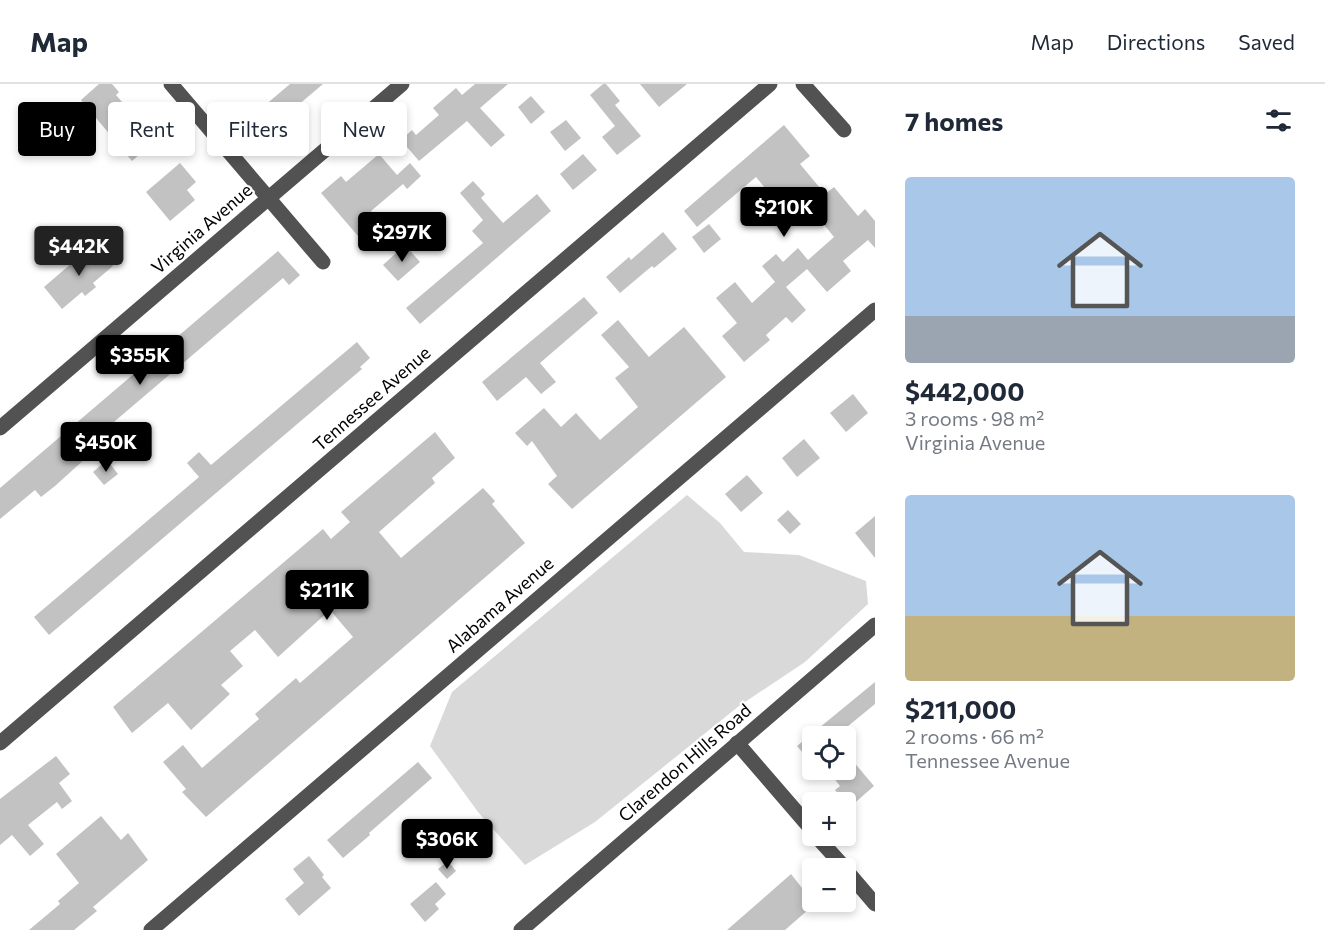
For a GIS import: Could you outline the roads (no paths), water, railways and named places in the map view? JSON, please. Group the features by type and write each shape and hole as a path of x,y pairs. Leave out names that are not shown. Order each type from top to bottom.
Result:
{"street":[{"path":"171,84 323,262"},
{"name":"Virginia Avenue","path":"0,428 402,84"},
{"name":"Tennessee Avenue","path":"0,743 770,84"},
{"path":"803,84 844,130"},
{"name":"Alabama Avenue","path":"151,930 875,310"},
{"name":"Clarendon Hills Road","path":"520,930 875,625"},
{"path":"737,743 802,818"},
{"path":"825,846 835,858"},
{"path":"856,882 875,904"}]}
